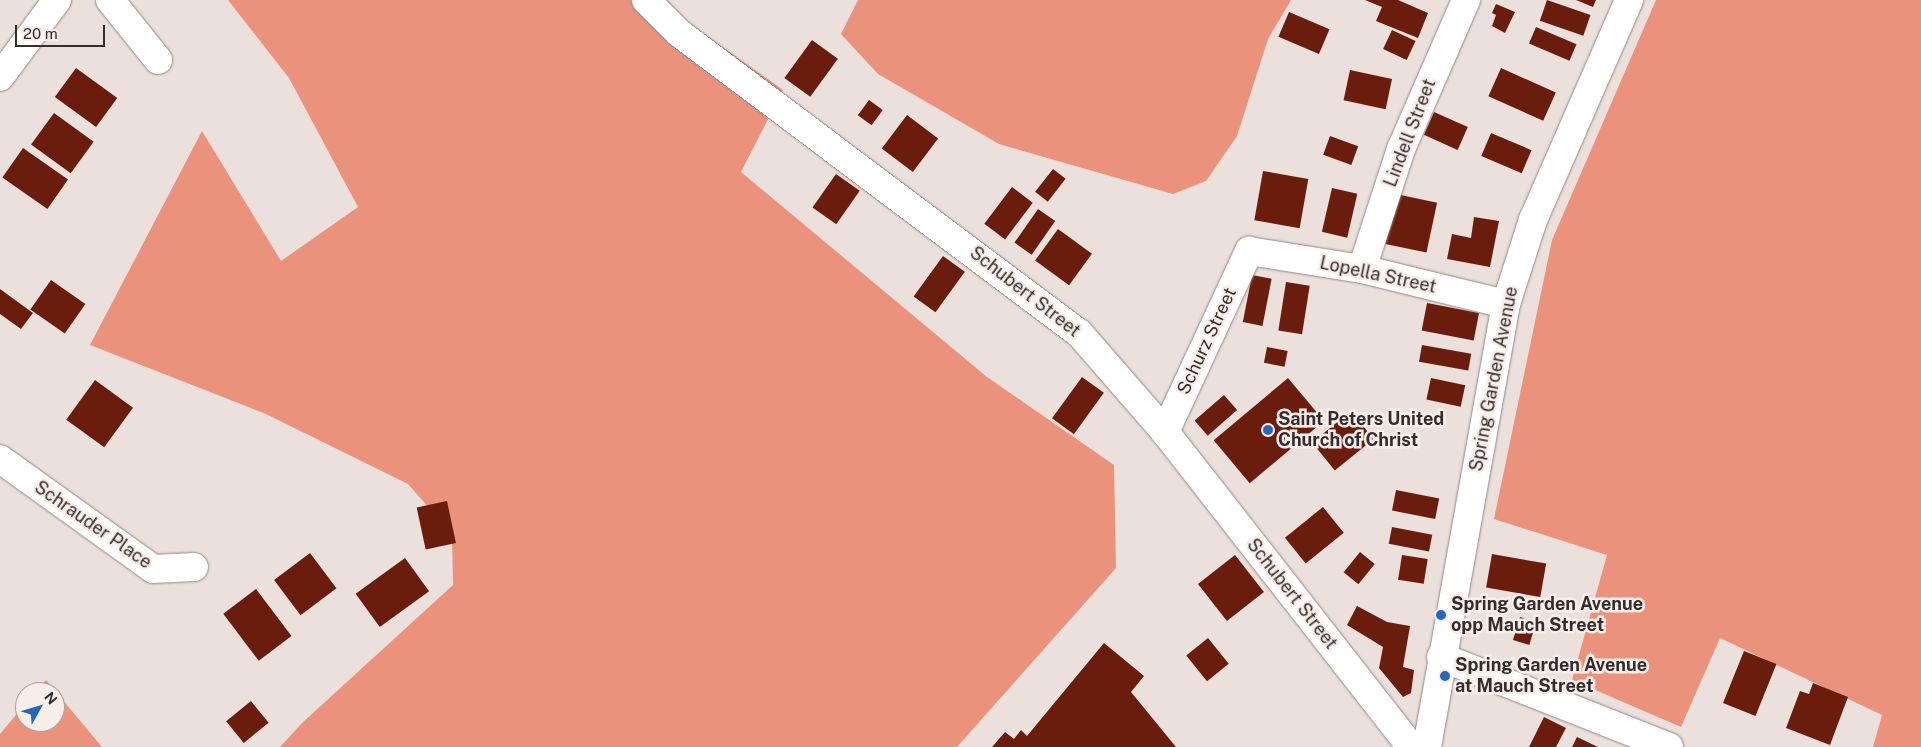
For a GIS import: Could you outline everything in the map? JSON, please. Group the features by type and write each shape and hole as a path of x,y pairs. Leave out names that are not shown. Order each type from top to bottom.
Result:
{"street":[{"path":"0,77 57,0"},
{"path":"110,0 158,60"},
{"name":"Schubert Street","path":"646,0 679,33 1079,333 1165,432 1411,747"},
{"name":"Lindell Street","path":"1362,269 1401,149 1466,0"},
{"name":"Spring Garden Avenue","path":"1427,747 1441,657 1506,304 1533,220 1629,0"},
{"name":"Schurz Street","path":"1165,432 1248,251"},
{"name":"Lopella Street","path":"1248,251 1362,269 1506,304"},
{"name":"Schrauder Place","path":"0,458 153,569 194,567"},
{"path":"1441,657 1669,747"}],"shaded area":[{"path":"228,0 667,0 686,21 783,90 741,172 987,377 1114,465 1116,568 957,747 280,747 302,723 453,585 452,534 408,484 266,414 90,345 202,131 281,261 358,207 289,78"},
{"path":"858,0 1291,0 1268,39 1237,136 1206,181 1173,194 999,144 878,74 841,34"},
{"path":"1656,0 1921,0 1921,747 1873,747 1882,715 1720,638 1681,727 1572,680 1607,555 1494,519 1552,240"},
{"path":"65,703 102,747 0,747 0,734 15,716 15,732 65,732"}],"building":[{"path":"1365,0 1398,0 1428,13 1418,38 1376,21 1382,7"},
{"path":"1547,0 1590,15 1583,36 1540,21"},
{"path":"1576,0 1596,0 1593,7"},
{"path":"1496,4 1515,12 1505,33 1492,26 1496,15 1492,13"},
{"path":"1289,12 1330,29 1319,54 1278,37"},
{"path":"1536,27 1577,44 1569,61 1529,44"},
{"path":"1392,30 1416,41 1407,60 1383,49"},
{"path":"812,40 838,59 810,97 784,78"},
{"path":"76,68 117,98 96,127 55,97"},
{"path":"1501,68 1556,92 1543,121 1488,96"},
{"path":"1350,70 1392,79 1386,109 1344,100"},
{"path":"869,100 883,110 872,125 858,115"},
{"path":"1434,112 1468,127 1458,150 1424,135"},
{"path":"54,113 94,142 71,173 31,145"},
{"path":"907,115 938,138 913,172 882,149"},
{"path":"1491,133 1532,150 1522,173 1481,156"},
{"path":"1330,136 1358,146 1351,165 1323,155"},
{"path":"23,148 68,180 47,209 2,177"},
{"path":"1053,169 1066,179 1048,202 1035,192"},
{"path":"1263,171 1308,179 1300,228 1254,220"},
{"path":"836,174 860,191 836,224 812,208"},
{"path":"1012,187 1033,203 1005,239 984,224"},
{"path":"1332,188 1357,194 1347,238 1322,232"},
{"path":"1396,194 1437,203 1426,253 1385,244"},
{"path":"1038,209 1055,221 1032,255 1014,243"},
{"path":"1474,217 1499,221 1490,267 1447,259 1452,234 1471,238"},
{"path":"1058,229 1092,254 1069,285 1035,261"},
{"path":"943,256 965,272 935,312 914,296"},
{"path":"1252,275 1272,279 1262,326 1243,322"},
{"path":"51,280 85,304 65,334 30,309"},
{"path":"1286,282 1310,286 1302,334 1278,330"},
{"path":"0,289 33,313 21,329 0,314"},
{"path":"1427,303 1479,313 1474,341 1422,330"},
{"path":"1422,345 1471,354 1468,370 1419,362"},
{"path":"1267,347 1288,351 1285,367 1264,363"},
{"path":"1082,377 1104,393 1074,434 1052,418"},
{"name":"Saint Peters United Church of Christ","path":"1288,378 1324,421 1250,483 1214,440"},
{"path":"1431,378 1465,385 1461,407 1426,400"},
{"path":"95,380 133,408 104,447 66,420"},
{"path":"1224,395 1237,410 1208,436 1195,421"},
{"path":"1351,411 1374,439 1335,470 1312,442"},
{"path":"1396,490 1439,498 1435,519 1392,511"},
{"path":"447,501 456,543 426,550 417,507"},
{"path":"1323,507 1344,533 1306,563 1285,538"},
{"path":"1392,527 1432,535 1429,552 1389,544"},
{"path":"1360,552 1375,564 1358,584 1344,572"},
{"path":"310,553 336,588 301,615 274,580"},
{"path":"1492,554 1546,564 1540,597 1486,587"},
{"path":"1235,555 1264,592 1227,621 1198,584"},
{"path":"1402,555 1428,559 1424,584 1398,580"},
{"path":"405,558 429,591 380,627 356,594"},
{"path":"256,589 292,636 259,661 223,614"},
{"path":"1357,606 1387,622 1410,626 1403,667 1414,670 1411,693 1403,697 1379,668 1383,647 1347,625"},
{"path":"1520,617 1536,622 1529,645 1513,640"},
{"path":"1208,638 1229,664 1207,681 1186,656"},
{"path":"1104,643 1144,676 1131,692 1176,747 992,747 1005,732 1014,739 1021,730 1027,736"},
{"path":"1744,651 1776,664 1755,716 1723,703"},
{"path":"1813,683 1848,697 1830,745 1786,728 1800,691 1809,694"},
{"path":"251,701 269,723 244,743 226,721"},
{"path":"1544,717 1566,728 1556,747 1529,747"},
{"path":"1577,737 1598,747 1572,747"}],"place":[{"name":"Saint Peters United Church of Christ","path":"1268,430"},
{"name":"Spring Garden Avenue opp Mauch Street","path":"1441,615"},
{"name":"Spring Garden Avenue at Mauch Street","path":"1445,676"}]}
